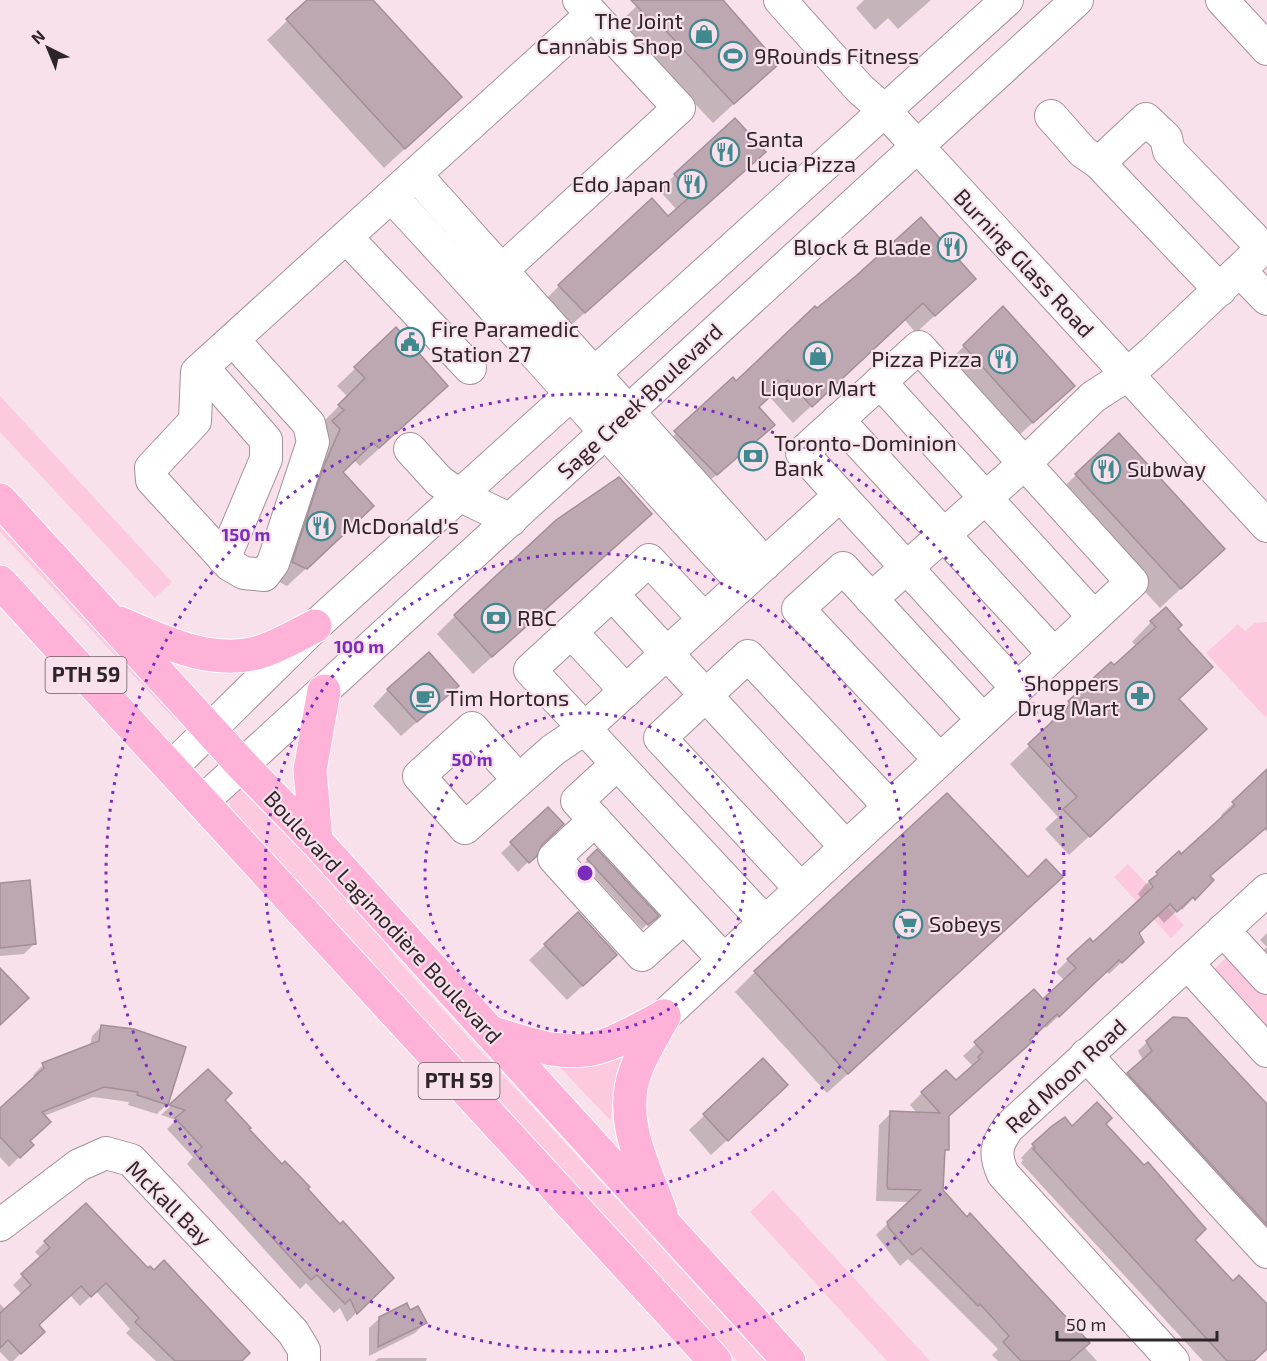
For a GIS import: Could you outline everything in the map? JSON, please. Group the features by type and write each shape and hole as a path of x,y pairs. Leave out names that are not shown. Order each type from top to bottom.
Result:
{"main road":[{"name":"Boulevard Lagimodière Boulevard","path":"0,500 242,765 316,842 789,1361"},
{"name":"PTH 59","path":"0,582 715,1361"},
{"path":"110,620 171,644 214,656 256,653 315,626"},
{"path":"316,842 310,770 324,691"},
{"path":"489,1031 542,1048 580,1050 608,1044 664,1016"},
{"path":"664,1016 635,1071 629,1111 633,1137 667,1229"}],"street":[{"name":"Burning Glass Road","path":"780,0 1267,526"},
{"path":"171,768 315,626 594,371 1007,0"},
{"name":"Sage Creek Boulevard","path":"202,801 1077,0"},
{"path":"1222,0 1267,49"},
{"path":"234,341 309,424 313,442 273,563 264,575 244,573 224,559 152,480 151,468 195,421 197,372 416,175 585,7 679,108 502,270"},
{"path":"1051,116 1083,152 1099,163 1230,280 1267,299"},
{"path":"871,599 1024,464 1093,397 1127,375 1263,248 1169,151 1166,138 1146,119 1099,163"},
{"path":"416,175 629,412 754,573"},
{"path":"392,197 605,432 754,573"},
{"path":"347,238 470,368"},
{"path":"664,1016 1132,582 919,348 802,453 1017,688"},
{"path":"202,368 266,440 266,459 224,559"},
{"path":"880,382 1094,617"},
{"path":"838,420 1054,654"},
{"path":"410,449 439,481 459,495 511,520"},
{"path":"519,780 553,750 584,729 840,495"},
{"path":"704,619 649,560 530,670 765,922"},
{"path":"940,760 798,609 843,568 983,720"},
{"path":"612,594 846,847"},
{"path":"571,632 626,691"},
{"path":"801,889 660,738 748,656 890,807"},
{"path":"617,764 577,801 724,960"},
{"path":"595,820 554,858 642,955 684,917"},
{"name":"Red Moon Road","path":"1173,1361 1009,1181 996,1158 998,1143 1008,1128 1267,890"},
{"path":"1223,930 1267,978"},
{"path":"1187,963 1267,1051"},
{"path":"1086,1055 1267,1252"},
{"name":"McKall Bay","path":"0,1225 79,1165 106,1153 131,1160 293,1332 304,1350 304,1361"}],"shaded area":[{"path":"0,396 172,582 155,598 0,432"},
{"path":"0,519 180,722 175,720 0,532"},
{"path":"1267,622 1267,715 1265,717 1206,653 1238,624 1245,631 1255,623"},
{"path":"238,789 248,791 373,927 399,962 765,1361 737,1361 374,965 355,948 238,822 231,809 229,798"},
{"path":"1128,864 1184,925 1171,938 1114,877"},
{"path":"1230,954 1267,995 1267,1038 1208,975"},
{"path":"636,1042 615,1097 610,1120 556,1063"},
{"path":"773,1190 930,1361 887,1361 750,1212"}],"building":[{"path":"307,0 373,0 462,97 405,149 286,19"},
{"path":"631,0 723,0 779,64 734,104 653,17 650,20"},
{"path":"735,118 766,152 585,313 558,285 652,198 668,216 692,195 674,174"},
{"path":"921,217 976,279 935,316 923,303 812,407 788,380 759,407 775,425 717,475 674,431 733,377 736,381 815,306 817,308 857,275"},
{"path":"1003,306 1075,386 1033,423 963,345"},
{"path":"396,327 448,386 379,448 373,443 343,472 374,506 307,569 292,562 323,468 340,429 332,421 344,410 338,405 365,378 354,367"},
{"path":"1119,433 1225,549 1181,589 1075,474"},
{"path":"619,477 652,514 492,657 454,615 556,520"},
{"path":"1166,607 1182,625 1178,629 1213,667 1179,699 1207,729 1090,837 1063,809 1077,797 1028,744 1071,704 1068,701 1111,662 1114,665 1156,627 1150,621"},
{"path":"429,652 459,686 417,722 387,689"},
{"path":"1267,769 1267,827 1210,876 1214,880 1195,900 1193,897 1177,912 1170,904 1139,933 1144,942 1122,963 1119,960 1059,1017 1057,1014 1030,1040 1032,1042 949,1116 949,1150 945,1150 943,1190 967,1217 970,1213 1090,1343 1069,1361 1021,1361 1003,1342 1009,1336 980,1304 978,1306 921,1248 912,1255 889,1228 887,1222 921,1190 888,1189 890,1111 940,1113 921,1092 946,1070 956,1080 980,1059 978,1057 983,1052 974,1042 1034,989 1043,999 1076,968 1067,959 1090,938 1093,942 1153,887 1149,881 1158,874 1156,872 1179,851 1181,854 1235,805 1232,802"},
{"name":"Sobeys","path":"947,793 1028,877 1046,859 1063,877 848,1074 754,971"},
{"path":"548,807 564,824 542,845 537,856 529,863 510,842"},
{"path":"597,849 659,916 648,925 587,859"},
{"path":"30,880 36,944 0,948 0,883"},
{"path":"578,912 617,955 583,986 544,944"},
{"path":"0,968 29,998 0,1025"},
{"path":"1173,1017 1187,1018 1267,1104 1267,1225 1127,1073 1152,1051 1146,1041"},
{"path":"101,1025 134,1029 186,1047 168,1105 137,1095 138,1092 104,1087 42,1112 51,1122 30,1141 34,1145 20,1158 0,1137 0,1108 44,1068 42,1063 99,1041"},
{"path":"763,1058 788,1085 728,1141 703,1114"},
{"path":"208,1069 232,1093 225,1100 251,1128 249,1129 282,1164 285,1161 340,1224 343,1221 394,1278 357,1314 350,1299 345,1304 317,1275 311,1280 195,1153 202,1147 175,1118 185,1110 169,1105"},
{"path":"1097,1102 1112,1118 1106,1124 1144,1165 1148,1162 1206,1229 1195,1240 1233,1281 1239,1275 1267,1304 1267,1349 1254,1361 1227,1361 1033,1149 1035,1147 1032,1144 1052,1126 1065,1117 1072,1126"},
{"path":"86,1203 148,1268 150,1266 154,1270 164,1260 250,1353 242,1361 175,1361 135,1322 139,1318 106,1283 91,1297 81,1286 39,1325 45,1332 21,1354 8,1340 0,1348 0,1313 31,1285 21,1274 50,1248 44,1241"},
{"path":"407,1303 410,1310 418,1306 427,1323 378,1347 379,1317"}],"place":[{"name":"The Joint Cannabis Shop","path":"704,34"},
{"name":"9Rounds Fitness","path":"733,56"},
{"name":"Santa Lucia Pizza","path":"725,152"},
{"name":"Edo Japan","path":"692,184"},
{"name":"Block & Blade","path":"952,247"},
{"name":"Fire Paramedic Station 27","path":"410,342"},
{"name":"Liquor Mart","path":"818,356"},
{"name":"Pizza Pizza","path":"1003,359"},
{"name":"Toronto-Dominion Bank","path":"753,456"},
{"name":"Subway","path":"1106,469"},
{"name":"McDonald's","path":"321,526"},
{"name":"RBC","path":"496,618"},
{"name":"Shoppers Drug Mart","path":"1140,696"},
{"name":"Tim Hortons","path":"425,698"},
{"name":"Sobeys","path":"908,924"}]}
